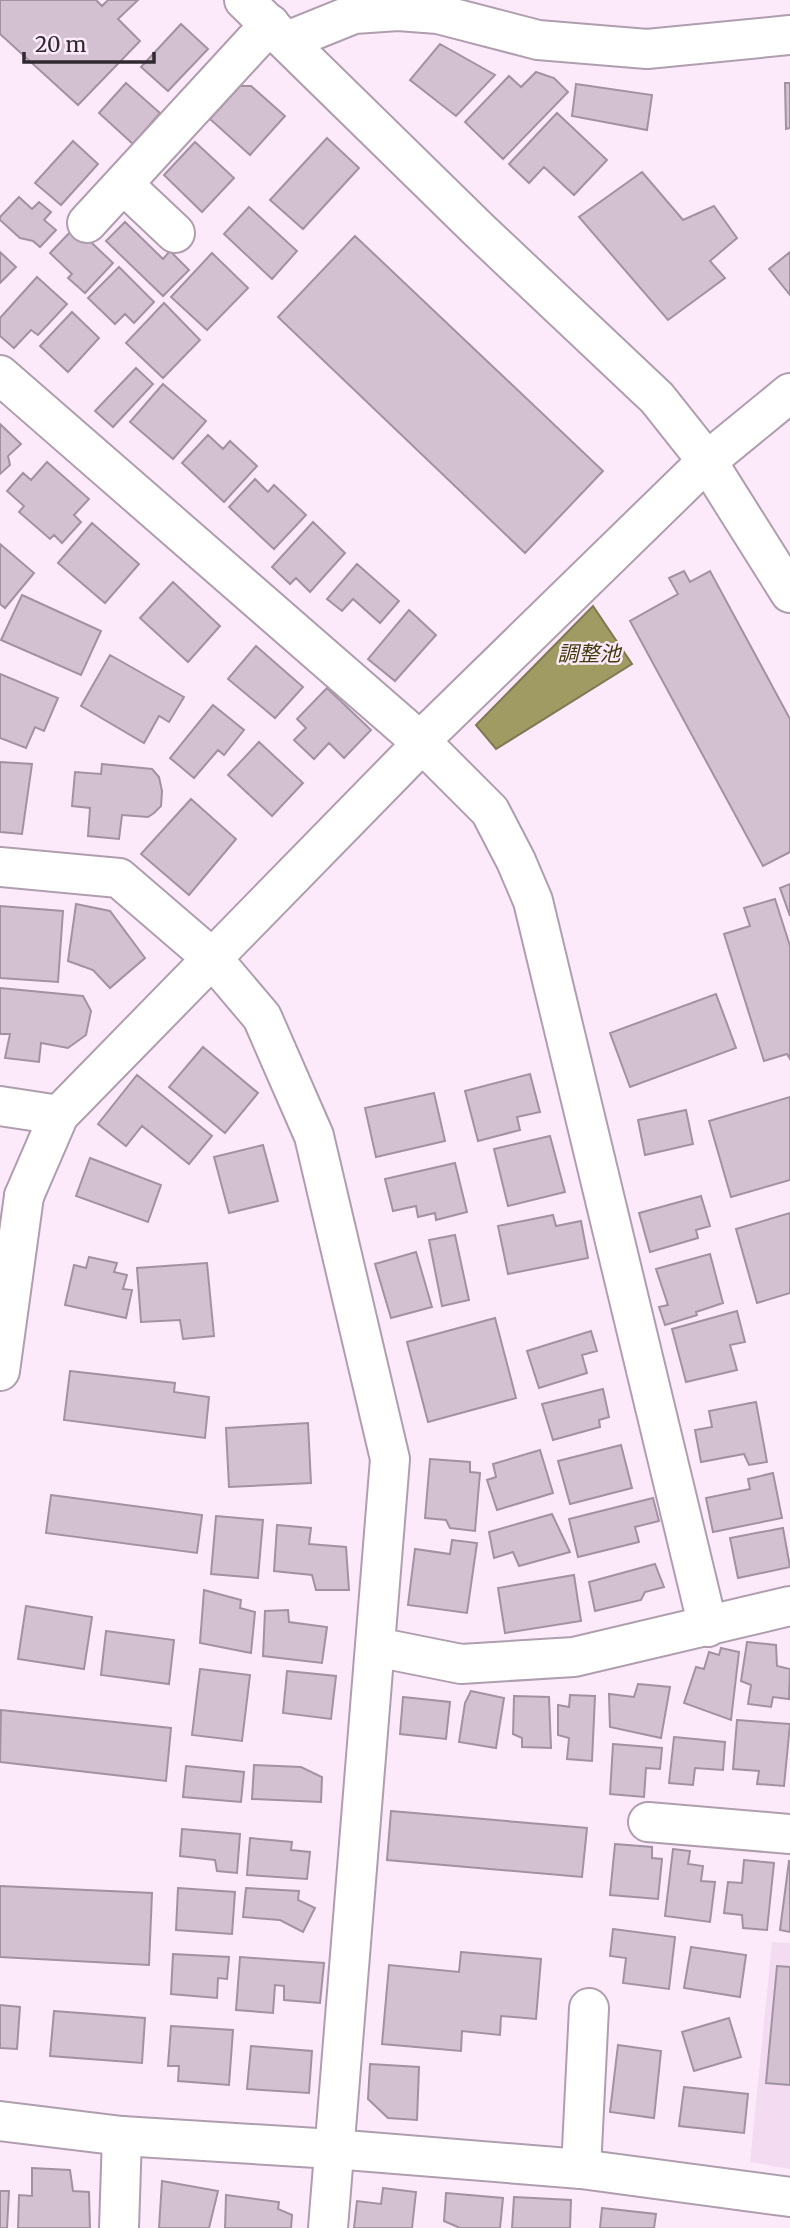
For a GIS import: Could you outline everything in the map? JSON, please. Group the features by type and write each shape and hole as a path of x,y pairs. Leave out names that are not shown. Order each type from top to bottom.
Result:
{"street":[{"path":"87,223 267,22 439,7 538,40 647,49 790,35"},
{"path":"267,22 489,240 657,398 707,461 790,593"},
{"path":"123,184 175,233"},
{"path":"0,375 420,741 490,811 533,901 708,1627"},
{"path":"0,1371 3,1327 24,1196 59,1115 409,757 420,741 707,461 790,393"},
{"path":"0,867 119,878 212,958 262,1017 314,1136 390,1459 328,2228"},
{"path":"0,1106 59,1115"},
{"path":"376,1647 461,1664 574,1657 790,1606"},
{"path":"648,1822 790,1834"},
{"path":"580,2169 589,2008"},
{"path":"0,2121 122,2136 333,2149 580,2169 790,2197"},
{"path":"119,2228 122,2136"}],"shaded area":[{"path":"772,1942 790,1943 790,2169 750,2162"}],"water":[{"name":"調整池","path":"593,606 632,664 496,749 476,725"}],"building":[{"path":"0,0 96,0 102,6 108,0 138,0 118,19 140,41 78,105 0,34"},
{"path":"181,24 208,49 168,91 141,67"},
{"path":"440,44 495,75 456,116 410,80"},
{"path":"536,72 554,78 568,92 503,159 465,122 509,76 521,87"},
{"path":"126,83 160,113 133,144 99,113"},
{"path":"785,83 790,83 790,128 786,129"},
{"path":"576,84 652,95 647,130 572,116"},
{"path":"240,86 251,86 285,116 250,155 210,119"},
{"path":"557,113 607,160 574,195 544,167 529,183 509,164"},
{"path":"327,138 359,168 303,229 270,200"},
{"path":"73,141 98,164 61,205 35,183"},
{"path":"195,142 234,178 202,212 164,175"},
{"path":"642,172 683,220 714,206 737,238 710,261 725,278 668,320 579,217"},
{"path":"19,197 32,209 39,202 51,212 44,220 56,230 40,247 33,241 20,238 0,220"},
{"path":"249,207 297,251 272,279 224,234"},
{"path":"125,222 163,259 170,251 189,270 163,296 106,241"},
{"path":"75,227 113,263 85,293 68,278 72,274 50,253"},
{"path":"355,236 603,471 525,553 278,317"},
{"path":"0,252 16,267 0,283"},
{"path":"790,252 790,295 769,269"},
{"path":"212,253 248,288 207,330 171,297"},
{"path":"119,267 154,302 134,323 125,314 115,324 88,298"},
{"path":"37,277 67,304 38,335 31,330 14,348 0,336 0,318"},
{"path":"164,303 200,340 163,378 126,343"},
{"path":"72,312 99,338 68,372 40,346"},
{"path":"136,368 153,384 113,427 95,411"},
{"path":"163,384 206,421 173,459 130,422"},
{"path":"0,424 21,444 8,456 10,465 0,474"},
{"path":"208,435 223,449 230,441 257,466 224,502 182,463"},
{"path":"47,462 89,499 74,515 81,522 62,543 54,535 50,539 19,512 24,506 7,491 23,473 31,480"},
{"path":"255,479 268,492 274,485 306,515 274,549 229,507"},
{"path":"313,522 345,553 310,592 296,578 290,584 272,567"},
{"path":"92,523 139,564 105,603 58,563"},
{"path":"0,544 34,573 5,608 0,604"},
{"path":"357,564 399,601 380,623 353,599 342,611 327,599"},
{"path":"684,571 690,582 710,571 790,719 790,852 763,866 630,621 678,594 669,578"},
{"path":"173,582 220,626 188,662 140,618"},
{"path":"22,595 101,631 81,675 1,640"},
{"path":"409,610 436,635 395,681 368,659"},
{"path":"256,646 303,687 275,718 228,679"},
{"path":"110,655 184,697 169,722 159,716 144,743 81,706"},
{"path":"0,674 58,698 44,731 35,727 26,748 0,738"},
{"path":"327,688 371,730 344,758 329,743 314,759 294,740 306,728 297,719"},
{"path":"213,705 244,730 224,755 218,750 194,778 170,758"},
{"path":"259,742 303,783 272,816 228,775"},
{"path":"0,762 32,764 22,834 0,832"},
{"path":"102,764 152,769 159,777 161,806 148,817 122,815 119,839 88,836 90,808 72,806 75,772 101,774"},
{"path":"191,799 236,839 189,895 141,854"},
{"path":"790,884 790,916 780,888"},
{"path":"775,899 790,946 790,1059 787,1054 764,1061 724,934 750,926 744,908"},
{"path":"76,904 110,911 145,958 110,988 93,970 68,961"},
{"path":"0,906 63,911 58,982 0,978"},
{"path":"0,988 83,996 91,1011 86,1035 68,1048 41,1043 39,1062 5,1058 10,1034 0,1034"},
{"path":"716,994 736,1048 630,1087 610,1033"},
{"path":"203,1047 258,1093 225,1133 169,1087"},
{"path":"530,1074 540,1112 517,1117 520,1130 478,1141 465,1091"},
{"path":"137,1075 212,1136 189,1164 142,1126 126,1146 98,1124"},
{"path":"434,1093 445,1141 376,1157 365,1108"},
{"path":"790,1097 790,1180 731,1197 709,1121"},
{"path":"686,1110 693,1144 645,1155 638,1120"},
{"path":"550,1136 565,1192 508,1206 494,1149"},
{"path":"263,1145 278,1201 229,1213 214,1157"},
{"path":"90,1158 161,1185 148,1222 76,1196"},
{"path":"455,1163 467,1212 436,1220 435,1213 418,1217 416,1206 393,1211 385,1179"},
{"path":"701,1196 710,1226 696,1230 698,1238 650,1252 639,1213"},
{"path":"790,1213 790,1293 757,1303 736,1229"},
{"path":"553,1215 556,1226 581,1221 588,1258 508,1274 498,1226"},
{"path":"455,1235 469,1300 442,1306 429,1240"},
{"path":"416,1252 432,1307 391,1318 375,1264"},
{"path":"710,1254 723,1303 665,1325 659,1307 668,1305 656,1269"},
{"path":"89,1257 117,1263 114,1272 127,1275 123,1289 132,1290 126,1318 65,1305 74,1265 86,1268"},
{"path":"207,1263 214,1336 183,1339 180,1320 141,1322 137,1268"},
{"path":"737,1311 745,1342 730,1345 737,1370 686,1382 672,1329"},
{"path":"495,1318 516,1398 428,1422 407,1342"},
{"path":"591,1331 597,1351 582,1355 587,1373 539,1388 527,1351"},
{"path":"70,1371 175,1383 174,1392 209,1397 205,1438 64,1420"},
{"path":"603,1389 609,1417 599,1420 600,1427 553,1440 542,1404"},
{"path":"756,1402 767,1462 749,1465 744,1454 701,1462 695,1430 712,1427 709,1411"},
{"path":"308,1423 311,1483 229,1487 226,1428"},
{"path":"621,1445 632,1488 570,1504 558,1461"},
{"path":"540,1450 553,1493 497,1510 487,1480 496,1477 493,1464"},
{"path":"430,1459 470,1462 470,1472 480,1473 475,1531 450,1528 446,1520 425,1518"},
{"path":"773,1473 782,1518 713,1532 706,1498 750,1489 748,1479"},
{"path":"51,1495 202,1515 197,1553 46,1533"},
{"path":"653,1498 659,1521 635,1527 639,1542 578,1557 569,1519"},
{"path":"552,1514 570,1552 519,1566 513,1552 494,1558 489,1532"},
{"path":"216,1516 263,1520 258,1578 211,1574"},
{"path":"277,1525 311,1528 309,1544 346,1547 349,1590 316,1590 312,1575 274,1571"},
{"path":"783,1528 790,1567 738,1578 730,1538"},
{"path":"452,1540 477,1543 467,1613 408,1605 415,1549 450,1554"},
{"path":"655,1564 664,1587 645,1592 641,1600 595,1611 589,1582"},
{"path":"574,1575 581,1621 505,1633 498,1588"},
{"path":"204,1590 241,1600 240,1608 255,1612 251,1653 200,1643"},
{"path":"26,1606 92,1617 84,1669 18,1659"},
{"path":"288,1610 289,1622 327,1627 322,1663 263,1656 265,1611"},
{"path":"106,1631 174,1640 169,1684 101,1675"},
{"path":"747,1642 776,1645 777,1666 790,1669 789,1699 773,1697 771,1707 748,1704 751,1685 741,1681"},
{"path":"721,1648 739,1652 731,1720 684,1703 696,1667 704,1669 709,1652 719,1655"},
{"path":"200,1669 250,1675 242,1741 192,1735"},
{"path":"287,1671 336,1676 331,1719 283,1713"},
{"path":"638,1684 670,1687 661,1738 610,1727 609,1694 634,1697"},
{"path":"471,1691 504,1698 496,1748 459,1742 465,1703"},
{"path":"570,1695 595,1696 592,1761 567,1759 569,1738 558,1735 558,1705 569,1707"},
{"path":"514,1696 549,1697 551,1748 522,1747 522,1738 513,1734"},
{"path":"403,1697 450,1702 446,1739 400,1734"},
{"path":"1,1710 171,1728 166,1781 0,1762"},
{"path":"737,1720 790,1724 784,1786 757,1784 759,1771 733,1769"},
{"path":"674,1737 725,1742 723,1770 695,1768 693,1785 669,1783"},
{"path":"613,1744 662,1748 660,1769 646,1768 644,1797 610,1794"},
{"path":"254,1765 301,1767 322,1777 321,1802 252,1799"},
{"path":"186,1766 244,1772 241,1802 183,1797"},
{"path":"391,1811 587,1828 582,1877 387,1860"},
{"path":"182,1829 240,1834 237,1873 217,1871 215,1860 180,1856"},
{"path":"250,1838 292,1842 291,1850 310,1852 307,1879 247,1875"},
{"path":"615,1844 652,1847 652,1858 662,1859 658,1899 610,1895"},
{"path":"673,1849 690,1851 688,1864 703,1866 701,1881 715,1882 710,1922 665,1916"},
{"path":"744,1860 774,1863 767,1930 743,1928 742,1915 724,1913 728,1882 742,1883"},
{"path":"790,1861 790,1932 780,1930"},
{"path":"0,1886 152,1893 149,1965 0,1957"},
{"path":"178,1888 235,1892 232,1934 176,1930"},
{"path":"246,1888 299,1891 298,1900 315,1908 303,1932 280,1920 243,1917"},
{"path":"613,1929 675,1937 669,1989 623,1983 626,1958 610,1956"},
{"path":"691,1947 746,1955 740,1997 684,1988"},
{"path":"461,1952 541,1959 536,2019 501,2016 500,2035 462,2031 461,2051 382,2044 389,1965 459,1972"},
{"path":"173,1954 229,1957 227,1979 218,1978 217,1998 171,1994"},
{"path":"240,1957 324,1963 320,2003 284,2000 284,1986 275,1985 273,2013 236,2010"},
{"path":"777,1966 790,1967 790,2085 766,2083"},
{"path":"0,2005 20,2007 17,2049 0,2048"},
{"path":"54,2011 145,2018 142,2063 50,2056"},
{"path":"729,2018 741,2057 694,2071 682,2032"},
{"path":"171,2026 233,2030 229,2085 178,2081 179,2066 168,2066"},
{"path":"618,2045 661,2051 654,2118 610,2112"},
{"path":"251,2046 312,2051 309,2093 247,2089"},
{"path":"370,2064 419,2067 417,2120 388,2118 368,2099"},
{"path":"684,2087 748,2094 744,2133 679,2126"},
{"path":"32,2168 70,2170 73,2191 89,2192 90,2228 18,2228 19,2195 32,2196"},
{"path":"162,2181 218,2191 209,2228 159,2228"},
{"path":"383,2188 416,2192 412,2228 354,2228 357,2201 381,2204"},
{"path":"0,2191 9,2191 7,2228 0,2228"},
{"path":"446,2193 503,2198 500,2228 460,2228 444,2221"},
{"path":"226,2195 279,2202 278,2209 292,2215 291,2228 225,2228"},
{"path":"514,2197 571,2200 570,2228 512,2228"},
{"path":"602,2208 656,2214 654,2228 600,2228"}]}
